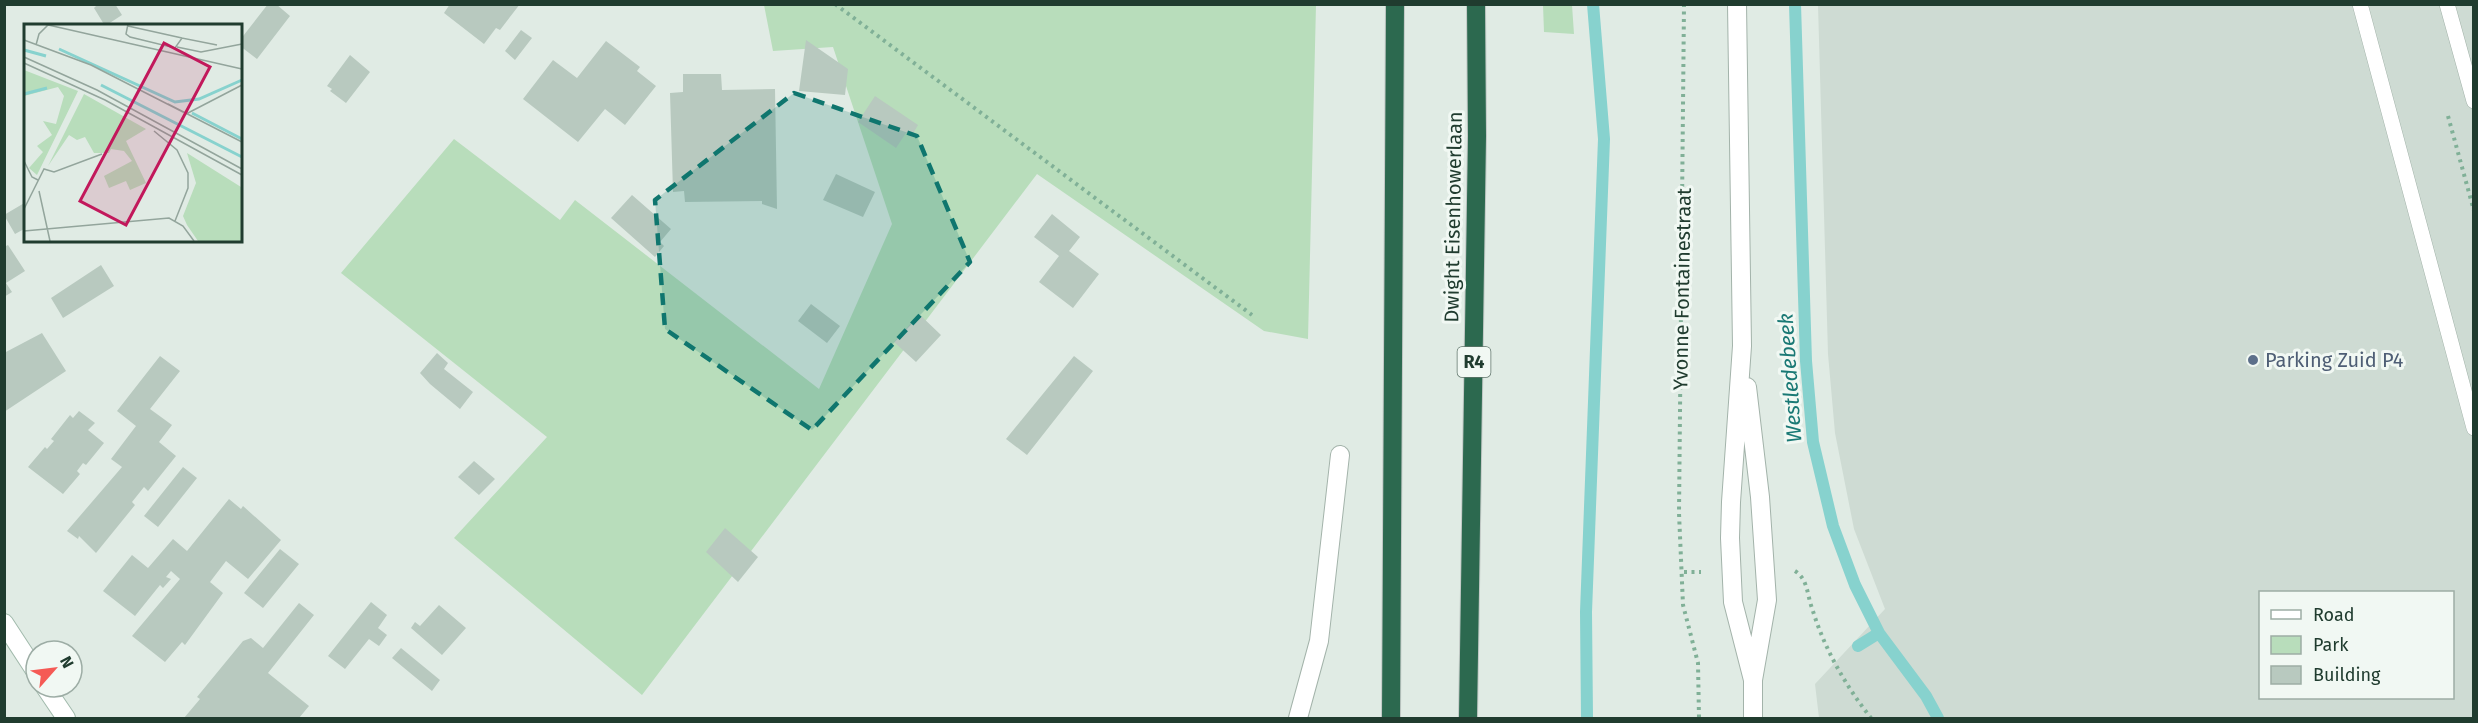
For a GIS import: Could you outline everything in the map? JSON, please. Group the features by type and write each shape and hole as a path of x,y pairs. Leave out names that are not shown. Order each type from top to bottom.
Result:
{"highway":[{"path":"1391,718 1395,4"},
{"name":"Dwight Eisenhowerlaan","path":"1468,718 1478,136 1476,4"}],"street":[{"path":"1737,4 1742,346 1730,537 1732,602 1753,680"},
{"path":"1742,346 1760,497 1767,600 1753,680 1753,718"},
{"path":"1298,718 1319,641 1340,455"},
{"path":"4,623 24,654"},
{"path":"53,699 66,718"}],"lane":[{"path":"2360,4 2474,428"},
{"path":"2447,4 2474,101"}],"path":[{"path":"835,4 1252,315"},
{"name":"Yvonne Fontainestraat","path":"1684,4 1680,513 1684,572 1683,605 1698,663 1699,718"},
{"path":"1765,570 1792,570 1800,574 1806,584 1820,632 1836,666 1871,718"}],"highlighted area":[{"path":"794,93 917,136 970,262 812,430 665,329 655,200"}],"shaded area":[{"path":"1818,5 2473,5 2473,718 1819,718 1815,684 1885,609 1854,529 1835,433 1828,354"}],"green space":[{"path":"764,5 1316,5 1308,339 1264,331 1037,174 642,695 454,538 547,437 341,273 454,139 560,220 575,200 819,389 892,224 833,47 773,51"},
{"path":"1543,5 1572,5 1574,34 1544,32"}],"building":[{"path":"98,4 115,4 122,15 108,24 104,24 94,8"},
{"path":"268,4 276,4 290,16 257,59 242,48 242,37"},
{"path":"450,4 520,4 500,30 496,28 484,44 444,13"},
{"path":"521,30 532,38 515,60 505,51"},
{"path":"806,40 848,69 845,95 799,91"},
{"path":"606,41 640,67 637,71 656,86 625,125 605,109 578,142 523,99 553,60 577,78"},
{"path":"350,55 370,72 346,103 327,86"},
{"path":"683,74 721,74 722,90 775,89 777,209 762,204 762,201 685,202 684,191 673,192 670,93 683,92"},
{"path":"875,96 918,125 911,137 906,133 896,148 858,122"},
{"path":"836,174 875,192 863,217 823,200"},
{"path":"632,195 671,229 660,242 664,246 655,257 611,218"},
{"path":"24,203 24,229 15,234 4,215"},
{"path":"1052,214 1080,237 1069,251 1099,274 1073,308 1039,282 1059,256 1034,237"},
{"path":"8,245 25,271 6,283 12,292 4,297 4,247"},
{"path":"101,265 114,286 63,318 51,298"},
{"path":"811,304 840,326 827,343 798,321"},
{"path":"919,314 941,335 916,362 894,342"},
{"path":"42,333 66,371 4,412 4,353"},
{"path":"437,353 448,363 444,369 473,392 460,409 420,373"},
{"path":"160,356 180,371 150,409 172,425 159,442 176,456 148,491 144,487 132,502 135,505 96,553 79,536 78,539 67,531 122,467 111,459 136,426 117,411"},
{"path":"1074,356 1093,371 1027,455 1006,439"},
{"path":"79,411 95,423 88,430 104,443 86,465 83,463 77,471 80,474 63,494 28,467 45,447 47,449 54,441 51,439 70,415 73,418"},
{"path":"474,461 495,479 479,495 458,477"},
{"path":"183,467 197,478 158,527 144,516"},
{"path":"229,499 241,509 243,506 281,540 248,579 226,561 210,582 223,593 185,645 182,642 165,662 132,636 180,579 171,571 166,577 171,579 163,588 160,585 135,616 103,591 132,555 148,568 173,539 187,551"},
{"path":"725,528 758,557 738,582 706,552"},
{"path":"280,549 299,564 263,608 244,593"},
{"path":"371,602 387,615 378,628 387,635 379,646 369,639 345,669 328,656"},
{"path":"299,603 314,615 268,673 309,706 299,718 184,718 200,699 197,697 243,641 251,638 263,648"},
{"path":"439,605 466,628 442,655 411,628 415,622 420,626"},
{"path":"401,648 440,680 432,691 392,658"}],"waterway":[{"name":"Westledebeek","path":"1587,718 1586,612 1604,139 1593,4"},
{"name":"Westledebeek","path":"1795,4 1806,361 1813,442 1833,526 1855,585 1879,633 1926,696 1938,718"},
{"path":"1858,646 1879,633"}],"place":[{"name":"Parking Zuid P4","path":"2253,360"}]}
